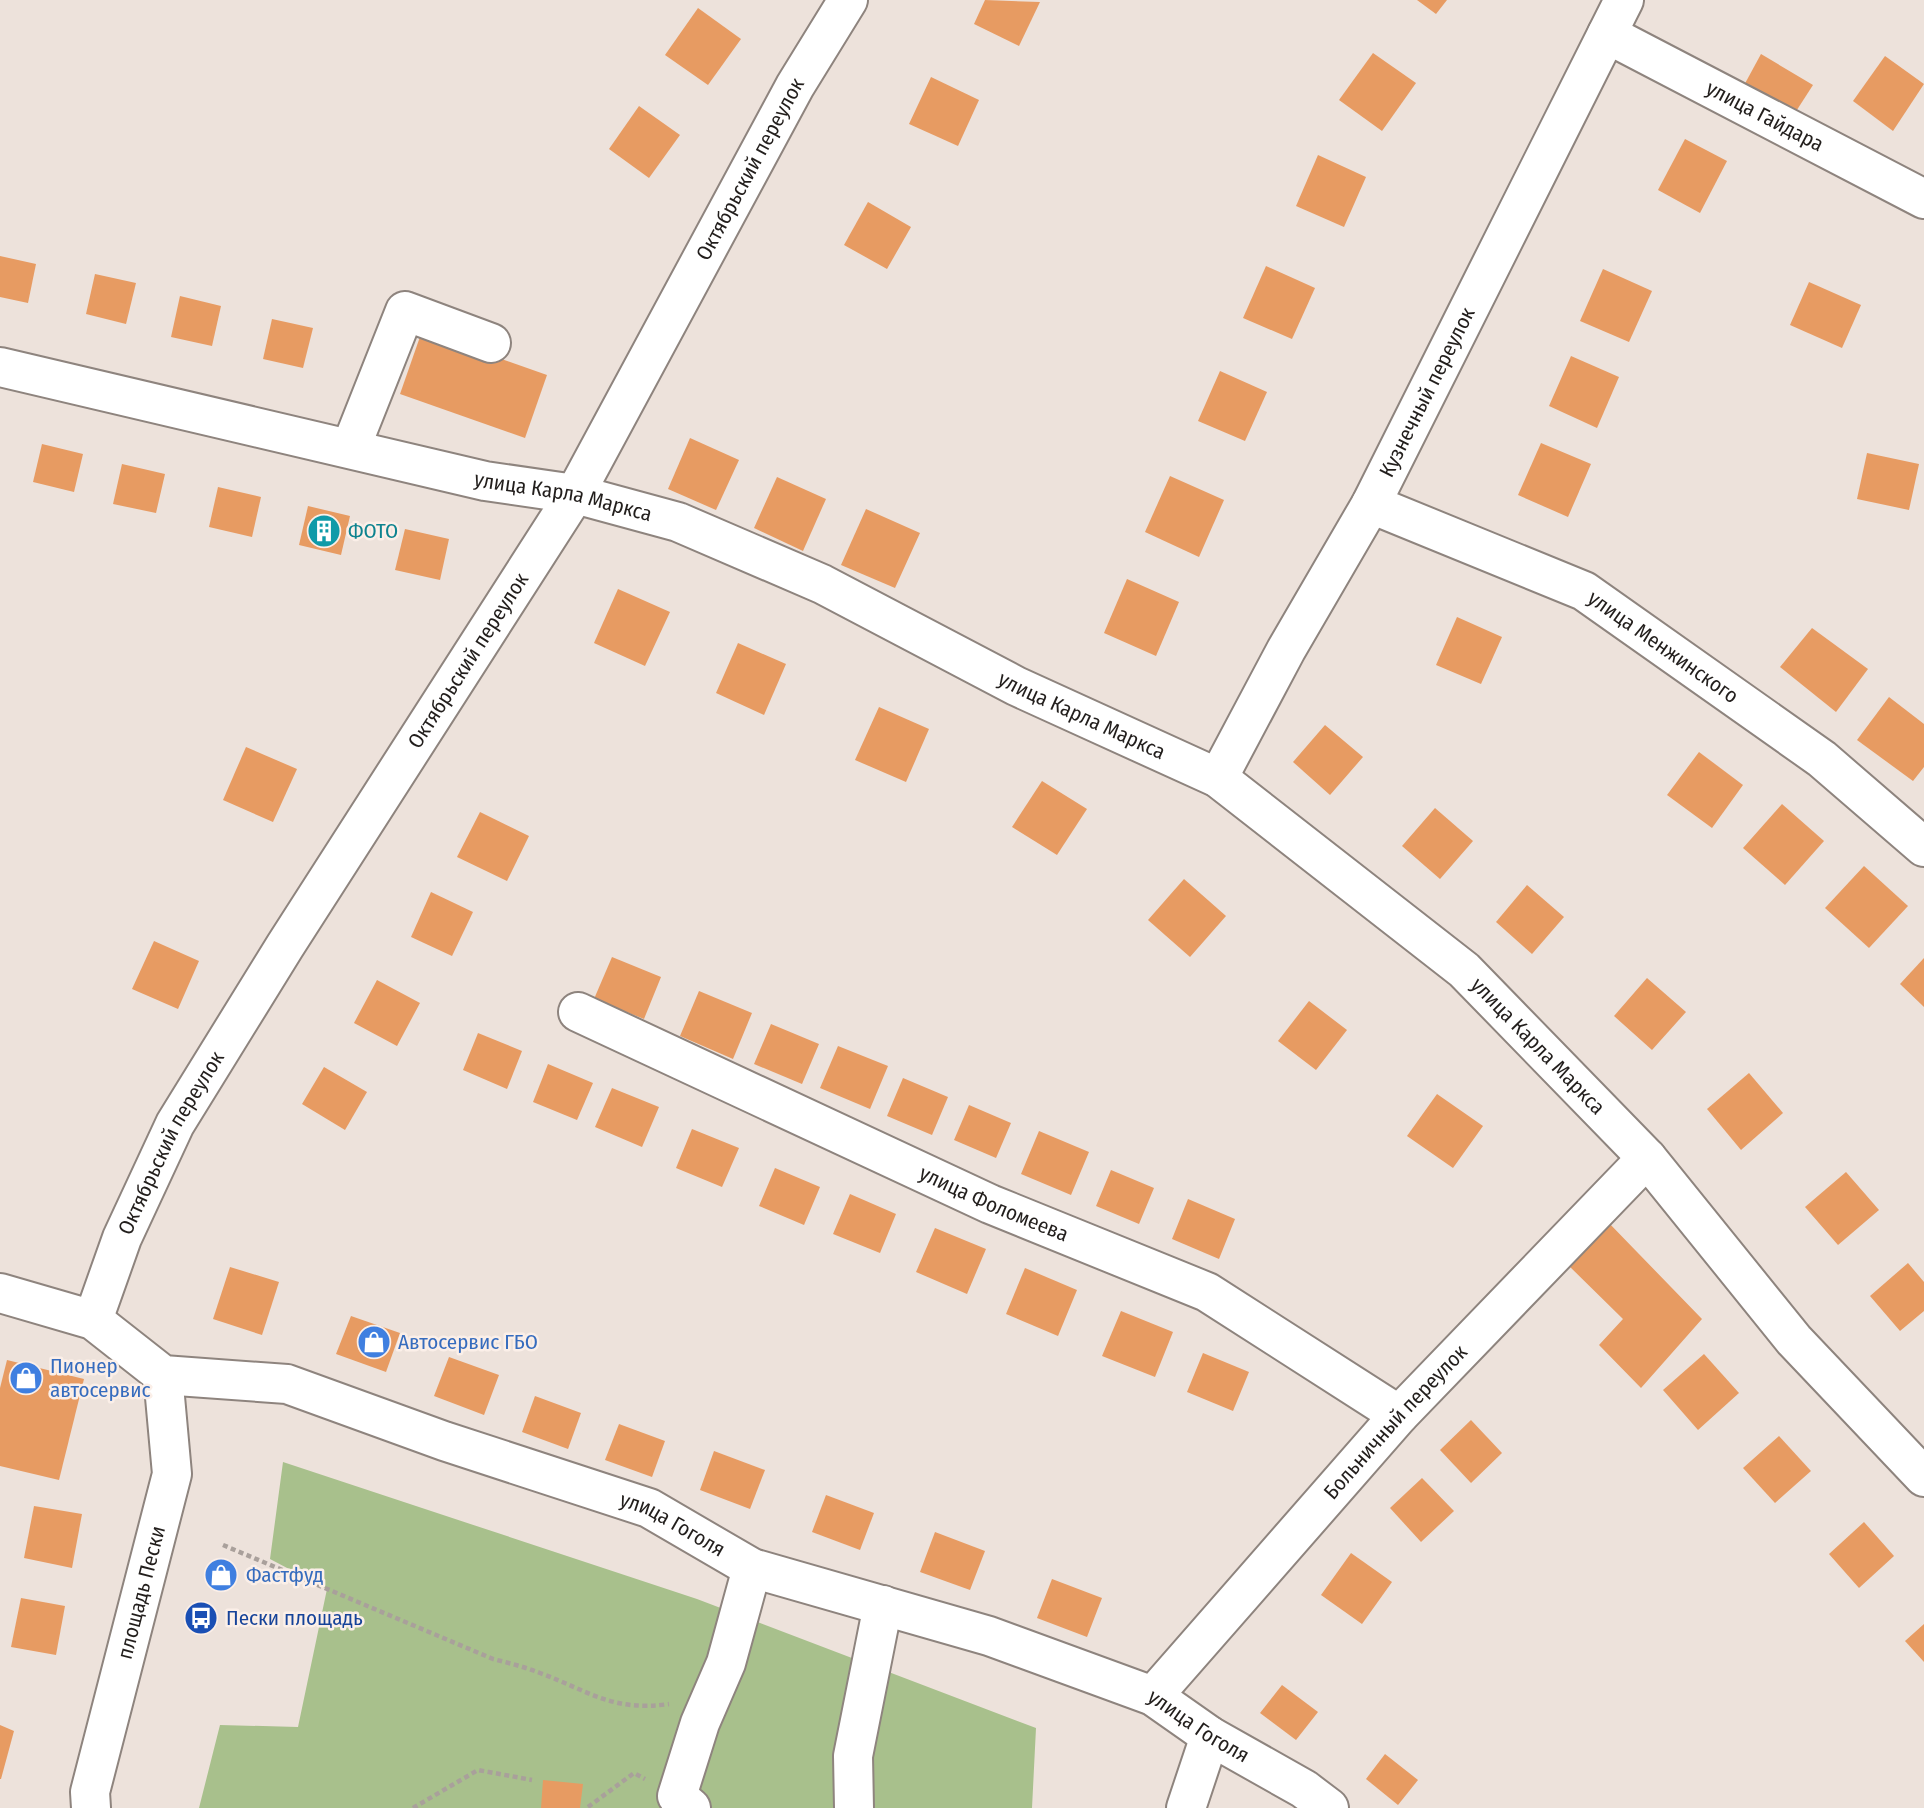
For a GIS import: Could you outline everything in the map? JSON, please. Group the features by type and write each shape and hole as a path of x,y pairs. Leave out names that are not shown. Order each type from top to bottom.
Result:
{"street":[{"name":"Октябрьский переулок","path":"93,1320 122,1238 175,1124 285,946 575,494 795,86 848,0"},
{"name":"Кузнечный переулок","path":"1218,778 1286,650 1371,504 1624,0"},
{"name":"улица Гайдара","path":"1608,34 1924,199"},
{"path":"351,447 405,311 491,342"},
{"name":"улица Карла Маркса","path":"0,367 351,447 485,481 575,494 678,522 822,584 1016,686 1218,778 1464,970 1647,1157 1794,1340 1924,1476"},
{"name":"улица Менжинского","path":"1371,504 1584,591 1822,759 1924,847"},
{"name":"улица Фоломеева","path":"578,1012 990,1204 1208,1292 1399,1415"},
{"name":"Больничный переулок","path":"1153,1696 1399,1415 1647,1157"},
{"path":"0,1293 93,1320 163,1375"},
{"name":"улица Гоголя","path":"163,1375 287,1384 444,1441 649,1508 752,1568 989,1636 1153,1696 1210,1736 1304,1789 1329,1808"},
{"name":"площадь Пески","path":"91,1808 90,1792 172,1474 163,1375"},
{"path":"684,1802 711,1698 726,1663 752,1568"},
{"path":"854,1808 853,1756 883,1605"},
{"path":"1186,1808 1210,1736"}],"path":[{"path":"223,1545 493,1659 540,1672 600,1700 650,1707 711,1698"},
{"path":"414,1808 478,1770 532,1780"},
{"path":"588,1807 634,1773 684,1802"}],"green space":[{"path":"283,1462 697,1599 1036,1728 1032,1808 199,1808 220,1725 298,1727 327,1589 270,1559"}],"building":[{"path":"985,0 1040,2 1019,46 974,24"},
{"path":"1417,0 1447,0 1436,14"},
{"path":"698,8 741,39 708,85 665,55"},
{"path":"1373,53 1416,83 1382,131 1339,100"},
{"path":"1761,54 1813,85 1793,116 1742,89"},
{"path":"1885,56 1924,84 1893,131 1853,101"},
{"path":"931,77 979,100 958,146 909,124"},
{"path":"639,106 680,135 649,178 609,149"},
{"path":"1685,139 1727,161 1700,213 1658,190"},
{"path":"1318,155 1366,177 1344,227 1296,206"},
{"path":"868,202 911,227 887,269 844,245"},
{"path":"0,256 36,264 28,303 0,297"},
{"path":"1266,266 1315,288 1292,339 1243,318"},
{"path":"1603,269 1652,291 1629,342 1580,321"},
{"path":"95,274 136,283 126,324 86,314"},
{"path":"1809,282 1861,305 1842,348 1790,325"},
{"path":"180,296 221,306 212,346 171,337"},
{"path":"272,319 313,328 303,368 263,359"},
{"path":"422,331 547,375 525,438 400,394"},
{"path":"1571,356 1619,377 1597,428 1549,406"},
{"path":"1220,371 1267,392 1245,441 1198,421"},
{"path":"690,438 739,460 716,510 668,489"},
{"path":"1541,443 1591,464 1568,517 1518,495"},
{"path":"42,444 83,454 74,492 33,482"},
{"path":"1867,453 1919,464 1909,510 1857,499"},
{"path":"122,464 165,474 156,513 113,504"},
{"path":"1170,476 1224,500 1199,557 1145,532"},
{"path":"777,477 826,499 803,551 754,528"},
{"path":"218,487 261,497 252,537 209,527"},
{"name":"ФОТО","path":"308,506 350,516 341,555 299,545"},
{"path":"866,509 920,533 895,588 841,565"},
{"path":"405,529 449,539 440,580 395,570"},
{"path":"1127,579 1179,602 1156,656 1104,633"},
{"path":"618,589 670,612 645,666 594,643"},
{"path":"1457,617 1502,637 1481,684 1436,665"},
{"path":"1812,628 1868,669 1836,712 1780,667"},
{"path":"738,643 786,664 764,715 716,693"},
{"path":"1889,697 1924,724 1924,767 1913,781 1857,740"},
{"path":"879,707 929,729 906,782 855,760"},
{"path":"1325,725 1363,757 1330,795 1293,762"},
{"path":"246,747 297,769 273,822 223,800"},
{"path":"1699,752 1743,785 1712,828 1667,795"},
{"path":"1042,781 1087,809 1057,855 1012,827"},
{"path":"1782,804 1824,841 1785,885 1743,848"},
{"path":"1435,808 1473,841 1440,879 1402,846"},
{"path":"480,812 529,836 507,881 457,857"},
{"path":"1864,866 1908,906 1869,948 1825,908"},
{"path":"1184,879 1226,916 1190,957 1148,920"},
{"path":"1527,885 1564,917 1532,954 1496,922"},
{"path":"431,892 473,912 452,956 411,937"},
{"path":"154,941 199,961 178,1009 132,989"},
{"path":"612,957 661,977 644,1019 594,999"},
{"path":"1924,958 1924,1007 1900,984"},
{"path":"1647,978 1686,1012 1652,1050 1614,1016"},
{"path":"377,980 420,1003 397,1046 354,1023"},
{"path":"699,991 752,1013 733,1059 680,1036"},
{"path":"1309,1001 1347,1030 1316,1070 1278,1041"},
{"path":"771,1024 819,1044 802,1084 754,1064"},
{"path":"478,1033 522,1051 507,1089 463,1070"},
{"path":"838,1046 888,1066 870,1109 820,1088"},
{"path":"548,1064 593,1083 577,1120 533,1102"},
{"path":"324,1067 367,1092 345,1130 302,1104"},
{"path":"1749,1073 1783,1113 1741,1150 1707,1109"},
{"path":"903,1078 948,1097 932,1135 887,1116"},
{"path":"612,1088 659,1107 642,1147 595,1127"},
{"path":"1437,1094 1483,1126 1453,1168 1407,1136"},
{"path":"969,1105 1011,1123 996,1158 954,1140"},
{"path":"692,1129 739,1148 722,1187 676,1168"},
{"path":"1039,1131 1089,1152 1071,1195 1021,1174"},
{"path":"775,1168 820,1187 804,1225 759,1206"},
{"path":"1111,1170 1154,1188 1139,1224 1096,1206"},
{"path":"1846,1172 1879,1210 1838,1245 1805,1207"},
{"path":"850,1194 896,1214 880,1253 833,1234"},
{"path":"1188,1199 1235,1219 1219,1259 1172,1239"},
{"path":"1606,1220 1702,1319 1641,1388 1599,1345 1623,1319 1565,1262"},
{"path":"935,1228 986,1249 967,1294 916,1272"},
{"path":"1908,1263 1924,1282 1924,1311 1900,1331 1870,1296"},
{"path":"230,1267 279,1282 262,1335 213,1319"},
{"path":"1025,1268 1077,1290 1058,1336 1006,1314"},
{"path":"1121,1311 1173,1332 1155,1377 1102,1356"},
{"path":"351,1316 400,1333 386,1372 336,1354"},
{"path":"1203,1353 1249,1372 1233,1411 1187,1392"},
{"path":"1704,1354 1739,1393 1698,1430 1663,1390"},
{"path":"449,1357 499,1375 484,1415 434,1396"},
{"path":"7,1360 84,1379 59,1480 0,1466 0,1388"},
{"path":"535,1396 581,1413 568,1449 522,1432"},
{"path":"1471,1420 1502,1453 1471,1483 1440,1450"},
{"path":"619,1424 665,1441 652,1477 605,1460"},
{"path":"1779,1436 1811,1471 1775,1503 1743,1468"},
{"path":"714,1451 765,1470 750,1509 700,1490"},
{"path":"1422,1478 1454,1511 1421,1542 1390,1508"},
{"path":"826,1495 874,1513 860,1550 812,1532"},
{"path":"34,1506 82,1514 72,1568 24,1558"},
{"path":"1864,1522 1894,1556 1859,1588 1829,1554"},
{"path":"935,1532 985,1551 970,1590 920,1572"},
{"path":"1351,1553 1392,1582 1362,1624 1321,1595"},
{"path":"1052,1579 1102,1598 1087,1637 1037,1618"},
{"path":"21,1598 65,1606 56,1655 11,1647"},
{"path":"1924,1624 1924,1662 1905,1641"},
{"path":"1282,1685 1318,1712 1296,1740 1260,1713"},
{"path":"0,1725 14,1731 1,1779 0,1779"},
{"path":"1385,1754 1418,1780 1398,1805 1366,1779"},
{"path":"543,1780 583,1784 580,1808 541,1808"}],"place":[{"name":"ФОТО","path":"324,531"},
{"name":"Автосервис ГБО","path":"374,1342"},
{"name":"Пионер автосервис","path":"26,1378"},
{"name":"Фастфуд","path":"221,1575"},
{"name":"Пески площадь","path":"201,1618"}]}
